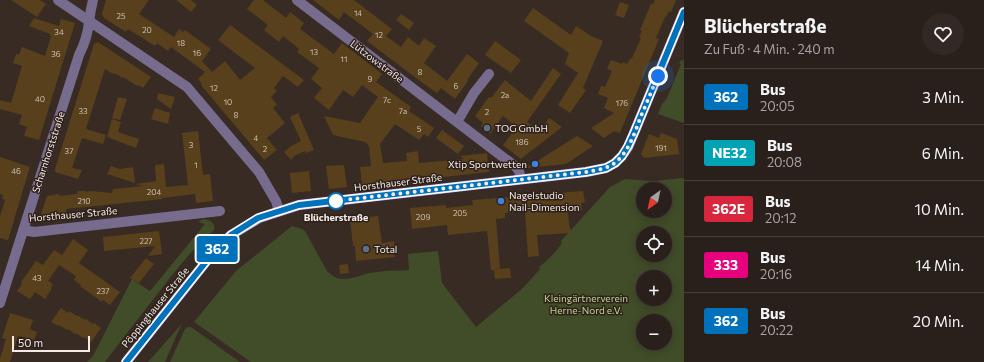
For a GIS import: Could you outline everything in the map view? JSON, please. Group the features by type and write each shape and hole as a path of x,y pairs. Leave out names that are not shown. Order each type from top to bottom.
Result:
{"main road":[{"name":"Horsthauser Straße","path":"279,211 299,205 586,172 606,168 615,163 622,156 634,133 684,12"},
{"name":"Pöppinghauser Straße","path":"126,362 213,253 231,235 258,218 279,211"}],"street":[{"path":"58,0 187,87 259,172 276,201 279,211"},
{"name":"Scharnhorststraße","path":"0,303 84,42 90,21 90,11 93,0"},
{"name":"Lützowstraße","path":"297,0 516,167 519,170 521,179"},
{"path":"457,122 474,93 489,74"},
{"name":"Horsthauser Straße","path":"23,230 34,232 220,211"}],"green space":[{"path":"684,58 684,123 658,114 662,104 667,98 681,64 679,64"},
{"name":"Kleingärtnerverein Herne-Nord e.V.","path":"684,178 684,362 251,362 194,322 236,271 292,226 305,231 327,271 333,276 339,278 351,278 381,271 409,270 408,254 438,251 442,283 476,327 523,288 540,269 539,267 557,250 562,243 561,241 610,187 625,179 653,181"},
{"path":"203,219 212,222 214,225 214,230 178,267 105,362 87,362 93,356 132,279 150,291 205,224 198,222"},
{"path":"182,323 165,362 148,362 180,326"},
{"path":"191,327 240,362 170,362 185,329"}],"building":[{"path":"11,0 40,0 46,4 37,17"},
{"path":"106,0 149,0 139,14 174,37 179,29 183,32 185,30 211,49 202,61 212,72 225,61 240,80 255,68 218,40 230,25 304,80 298,87 283,76 274,88 277,91 271,97 277,105 273,108 285,123 267,138 277,150 264,160 201,85 202,84 198,79 205,72 171,47 168,51 157,43 155,46 128,29 126,32 104,18 102,14"},
{"path":"176,0 191,0 197,5 191,12"},
{"path":"254,0 263,0 286,18 290,12 304,23 300,29 334,54 342,43 382,74 376,82 411,107 409,111 434,128 428,137 424,134 419,140 395,124 380,144 383,163 407,161 406,153 418,151 419,163 464,159 460,156 487,153 489,172 362,186 360,167 371,166 369,146 365,142 333,135 324,116 360,123 378,97 362,85 353,97 343,90 329,110 314,98 322,88 311,79 319,68 297,52 299,49 283,36 279,42 264,30 268,25 247,9"},
{"path":"313,0 354,0 392,29 386,36 401,47 408,37 419,46 424,38 436,46 424,63 447,81 467,54 479,63 455,99 441,88 437,93 367,41 373,34 344,12 339,20"},
{"path":"655,0 676,0 671,12 669,11 665,17 656,38 659,39 620,133 614,131 604,138 591,128 614,113 604,108 608,98 598,94 601,86 605,87 612,71 607,69 611,60 622,64 623,62 627,64 632,58 641,38 639,37 642,31 640,30 651,4 653,4"},
{"path":"620,2 629,5 624,18 615,15"},
{"path":"533,8 571,35 576,26 591,36 603,41 583,88 586,90 570,113 558,105 578,73 565,64 569,53 524,21"},
{"path":"401,14 414,23 409,30 396,20"},
{"path":"34,18 59,26 61,19 75,23 39,140 24,136 27,127 19,124 22,115 0,109 0,100 11,103 22,66 13,63 16,54 19,55 22,47 45,56 51,36 50,34 29,26"},
{"path":"495,41 521,60 511,73 485,55"},
{"path":"98,42 151,77 143,88 105,69 86,129 106,135 103,144 82,138 72,168 82,170 78,179 55,172 55,169 94,44"},
{"path":"553,68 561,74 527,122 540,131 549,118 562,127 521,159 503,145 517,127 503,116 490,134 481,126 483,123 475,116 489,97 491,98 505,80 531,101"},
{"path":"158,93 175,97 171,109 157,99"},
{"path":"118,97 127,99 120,120 112,118"},
{"path":"155,108 170,113 168,124 151,119"},
{"path":"298,113 314,150 306,153 305,151 294,156 291,160 284,152 291,146 301,141 290,117"},
{"path":"112,119 121,122 118,132 139,139 136,148 107,137"},
{"path":"442,130 464,146 458,154 436,138"},
{"path":"198,131 203,175 210,174 213,201 196,203 195,194 162,198 163,199 66,209 67,217 39,220 47,196 77,194 78,191 112,193 113,189 143,186 136,184 156,181 155,165 164,164 166,187 188,185 182,133"},
{"path":"661,133 677,139 679,154 644,158 641,154 649,134 659,138"},
{"path":"577,136 593,146 566,164 526,168"},
{"path":"0,157 30,167 8,240 0,238 0,216 5,200 2,199 3,195 0,194"},
{"path":"344,165 347,187 329,189 326,166"},
{"path":"111,166 120,169 133,167 135,183 107,174"},
{"path":"309,171 311,191 292,193 290,173"},
{"path":"583,191 585,202 581,203 582,210 568,211 569,225 572,233 537,235 539,256 528,257 525,211 505,213 505,218 496,219 500,269 510,268 511,278 495,279 494,270 491,270 487,231 448,235 447,225 412,229 410,208 446,205 446,208 473,205 472,200"},
{"path":"378,216 382,243 394,241 395,257 356,261 350,219"},
{"path":"159,231 162,254 148,256 155,246 104,251 103,237"},
{"path":"73,239 88,250 79,263 120,292 110,305 103,300 102,302 80,286 81,285 74,280 76,276 59,265 48,281 53,284 45,299 35,292 30,299 17,291 22,284 21,282 36,261 43,265 54,250 62,255"},
{"path":"146,258 154,264 139,283 130,278"},
{"path":"348,264 349,273 340,274 339,265"},
{"path":"61,308 68,313 69,311 93,324 94,323 101,328 91,342 68,329 67,330 51,322"},
{"path":"10,313 33,320 30,329 37,332 34,341 18,336 10,362 0,362 6,339 2,338"}],"bus line":[{"name":"362","path":"126,362 213,253 231,235 258,218 299,205 586,172 606,168 615,163 622,156 634,133 684,12"}],"place":[{"name":"TOG GmbH","path":"487,128"},
{"name":"Xtip Sportwetten","path":"535,164"},
{"name":"Blücherstraße","path":"336,201"},
{"name":"Nagelstudio Nail-Dimension","path":"501,201"},
{"name":"Total","path":"366,249"}],"route":[{"path":"336,201 586,172 606,168 615,163 622,156 628,146 658,76"}]}
